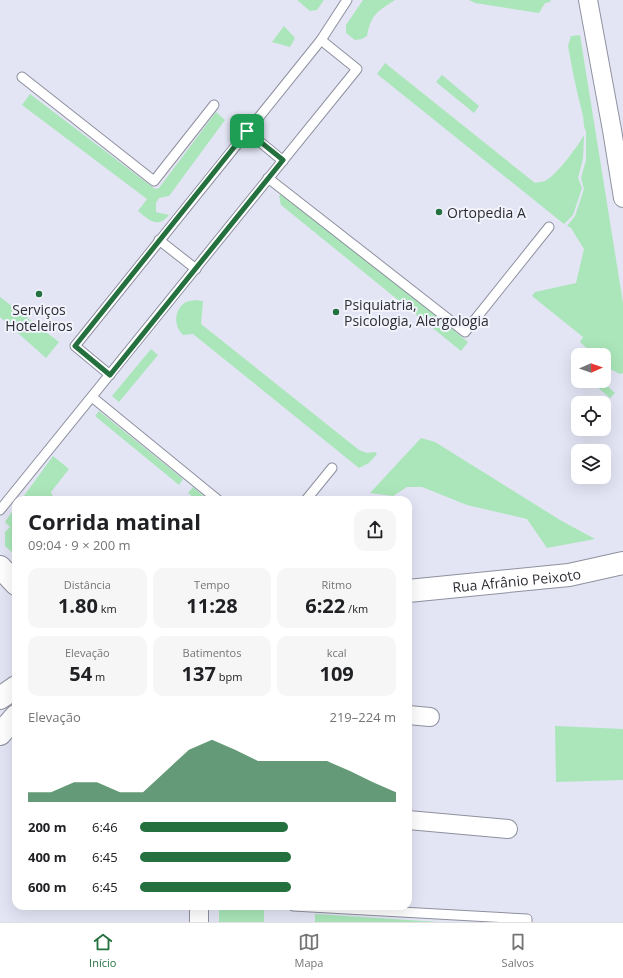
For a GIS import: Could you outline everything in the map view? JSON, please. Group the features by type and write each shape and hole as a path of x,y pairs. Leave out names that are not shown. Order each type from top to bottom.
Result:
{"main road":[{"name":"Rua Afrânio Peixoto","path":"412,591 569,575 623,563"},
{"path":"0,567 12,580"},
{"path":"0,698 12,690"},
{"path":"0,734 12,720"}],"street":[{"path":"588,0 617,130 623,198"},
{"path":"412,715 430,717"},
{"path":"412,820 508,829"},
{"path":"199,910 199,922"}],"lane":[{"path":"110,375 75,346 321,40 347,0"},
{"path":"0,510 357,69 321,40"},
{"path":"22,77 154,181 214,105"},
{"path":"247,131 283,160"},
{"path":"268,178 465,332 549,227"},
{"path":"160,240 196,269"},
{"path":"92,397 213,496"},
{"path":"309,496 332,468"},
{"path":"365,910 527,919 527,922"}],"green space":[{"path":"297,0 324,0 317,10 310,11"},
{"path":"363,0 395,0 376,14 373,18 367,36 362,39 355,40 346,33 346,25"},
{"path":"469,0 551,0 550,2 545,3 539,13 475,3"},
{"path":"284,26 295,38 290,47 272,42"},
{"path":"580,35 623,303 623,373 620,374 611,370 611,348 586,348 580,342 583,337 532,296 535,292 576,283 584,249 571,228 567,226 575,216 584,189 581,178 586,160 586,131 568,46 571,36"},
{"path":"385,63 535,183 545,181 550,178 561,167 584,135 583,159 578,178 582,188 573,215 564,224 377,74"},
{"path":"442,75 479,106 474,113 436,82"},
{"path":"30,94 155,189 159,188 216,112 225,120 169,196 159,198 156,203 156,212 169,215 161,222 154,222 138,211 147,199 22,105"},
{"path":"282,193 291,198 468,342 461,351 281,205 279,196"},
{"path":"0,297 59,342 46,358 0,317"},
{"path":"195,300 203,301 201,324 359,450 367,453 375,452 377,454 369,463 359,468 193,334 183,335 178,328 176,318 177,314 182,305 186,302"},
{"path":"151,349 158,355 119,402 112,396"},
{"path":"598,388 610,388 615,393 611,397"},
{"path":"99,411 183,479 179,485 95,416"},
{"path":"421,438 435,442 560,520 595,539 547,548 527,519 467,505 422,487 407,487 393,496 370,493"},
{"path":"53,456 69,469 51,492 52,496 24,496"},
{"path":"193,487 203,496 192,496 188,493"},
{"path":"12,512 12,552 5,546 5,532 10,527 5,522"},
{"path":"555,726 623,729 623,780 556,782"},
{"path":"219,910 264,910 264,922 219,922"},
{"path":"315,914 439,922 315,922"}],"place":[{"name":"Ortopedia A","path":"439,212"},
{"name":"Serviços Hoteleiros","path":"39,294"},
{"name":"Psiquiatria, Psicologia, Alergologia","path":"336,312"}],"route":[{"path":"247,131 283,160 110,375 75,346 247,131"}]}
